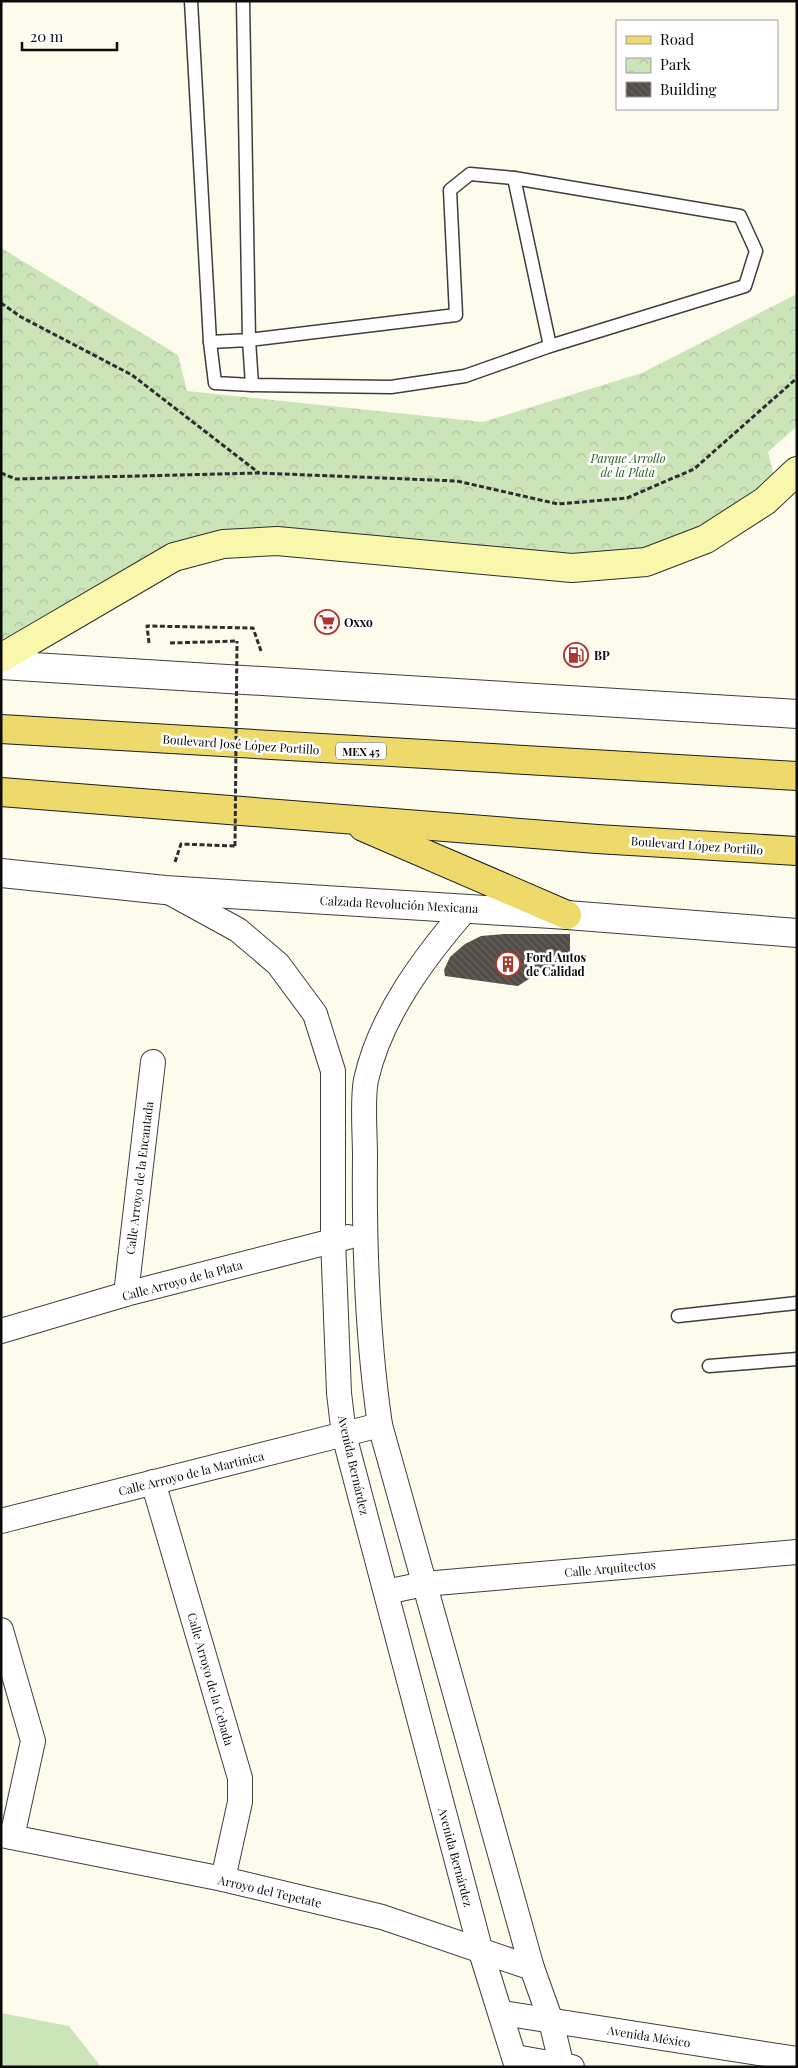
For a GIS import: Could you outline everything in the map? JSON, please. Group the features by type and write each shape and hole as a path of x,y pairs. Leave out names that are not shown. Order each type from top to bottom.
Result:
{"main road":[{"path":"1,658 174,556 223,544 277,541 572,568 646,562 706,539 765,502 797,471"},
{"name":"Boulevard José López Portillo","path":"1,729 797,776"},
{"path":"1,792 344,819 567,915"},
{"name":"Boulevard López Portillo","path":"344,819 797,851"}],"street":[{"path":"1,665 797,714"},
{"name":"Calzada Revolución Mexicana","path":"1,873 165,890 467,908 797,933"},
{"name":"Avenida Bernárdez","path":"165,890 238,930 278,964 315,1014 333,1071 333,1240 339,1393 344,1435 482,1952 516,2062"},
{"path":"467,908 432,948 408,985 379,1040 368,1073 366,1081 364,1234 374,1380 380,1425 532,1968 565,2066 516,2062"},
{"name":"Calle Arroyo de la Encantada","path":"126,1294 153,1062"},
{"name":"Calle Arroyo de la Plata","path":"1,1331 126,1294 333,1240 364,1234"},
{"name":"Calle Arroyo de la Martinica","path":"1,1521 380,1425"},
{"name":"Calle Arroyo de la Cebada","path":"153,1482 240,1778 240,1802 223,1879"},
{"name":"Calle Arquitectos","path":"386,1592 424,1584 797,1552"},
{"path":"1,1630 33,1741 7,1836"},
{"name":"Arroyo del Tepetate","path":"7,1836 223,1879 382,1918 532,1968"},
{"name":"Avenida México","path":"502,2013 797,2059"}],"lane":[{"path":"191,1 210,342 215,383 392,387 465,376 550,346 745,286 756,251 740,216 514,178 470,174 450,190 456,315 250,340 210,342"},
{"path":"243,1 252,385"},
{"path":"514,178 550,346"},
{"path":"678,1316 797,1303"},
{"path":"709,1366 797,1359"}],"path":[{"path":"1,303 20,317 132,375 259,473"},
{"path":"1,473 16,479 259,473 457,481 558,504 627,498 694,469 797,378"},
{"path":"158,643 148,643 147,626 253,628"},
{"path":"168,643 237,641 235,846 181,844"}],"green space":[{"name":"Parque Arrollo de la Plata","path":"1,248 178,355 187,391 483,422 642,373 797,294 797,426 768,452 774,477 740,504 701,528 648,547 584,557 252,534 1,643"},
{"path":"1,2013 69,2026 101,2067 1,2067"}],"building":[{"name":"Ford Autos de Calidad","path":"570,934 570,971 535,975 518,986 445,976 444,970 450,957 465,944 481,936"}],"place":[{"name":"Oxxo","path":"327,622"},
{"name":"BP","path":"576,655"},
{"name":"Ford Autos de Calidad","path":"508,964"}]}
